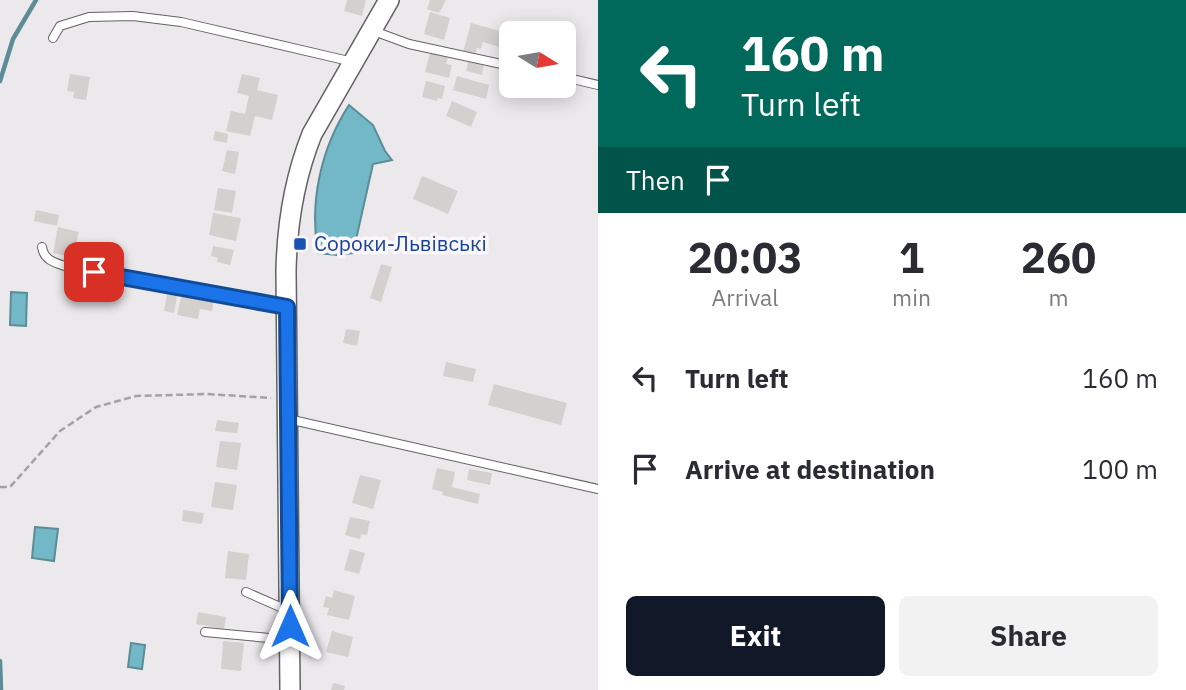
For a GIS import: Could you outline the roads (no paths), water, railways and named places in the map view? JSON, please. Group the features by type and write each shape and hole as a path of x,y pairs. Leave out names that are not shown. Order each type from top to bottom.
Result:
{"street":[{"path":"290,690 287,240 296,181 312,134 388,0"}],"lane":[{"path":"53,38 60,26 89,17 133,16 181,22 353,62"},
{"path":"371,30 409,44 499,63"},
{"path":"576,80 598,85"},
{"path":"42,247 43,254 51,261 68,267 287,307"},
{"path":"288,409 598,489"},
{"path":"247,592 290,611"},
{"path":"205,632 290,640"}],"water":[{"path":"349,105 373,125 392,160 373,164 353,253 318,253 316,195 331,139"},
{"path":"11,292 27,293 26,326 10,325"},
{"path":"35,527 58,529 54,561 32,558"},
{"path":"131,643 145,645 142,669 128,667"}],"waterway":[{"path":"0,81 13,39 36,0"},
{"path":"0,661 1,690"}],"place":[{"name":"Сороки-Львівські","path":"300,244"}]}
